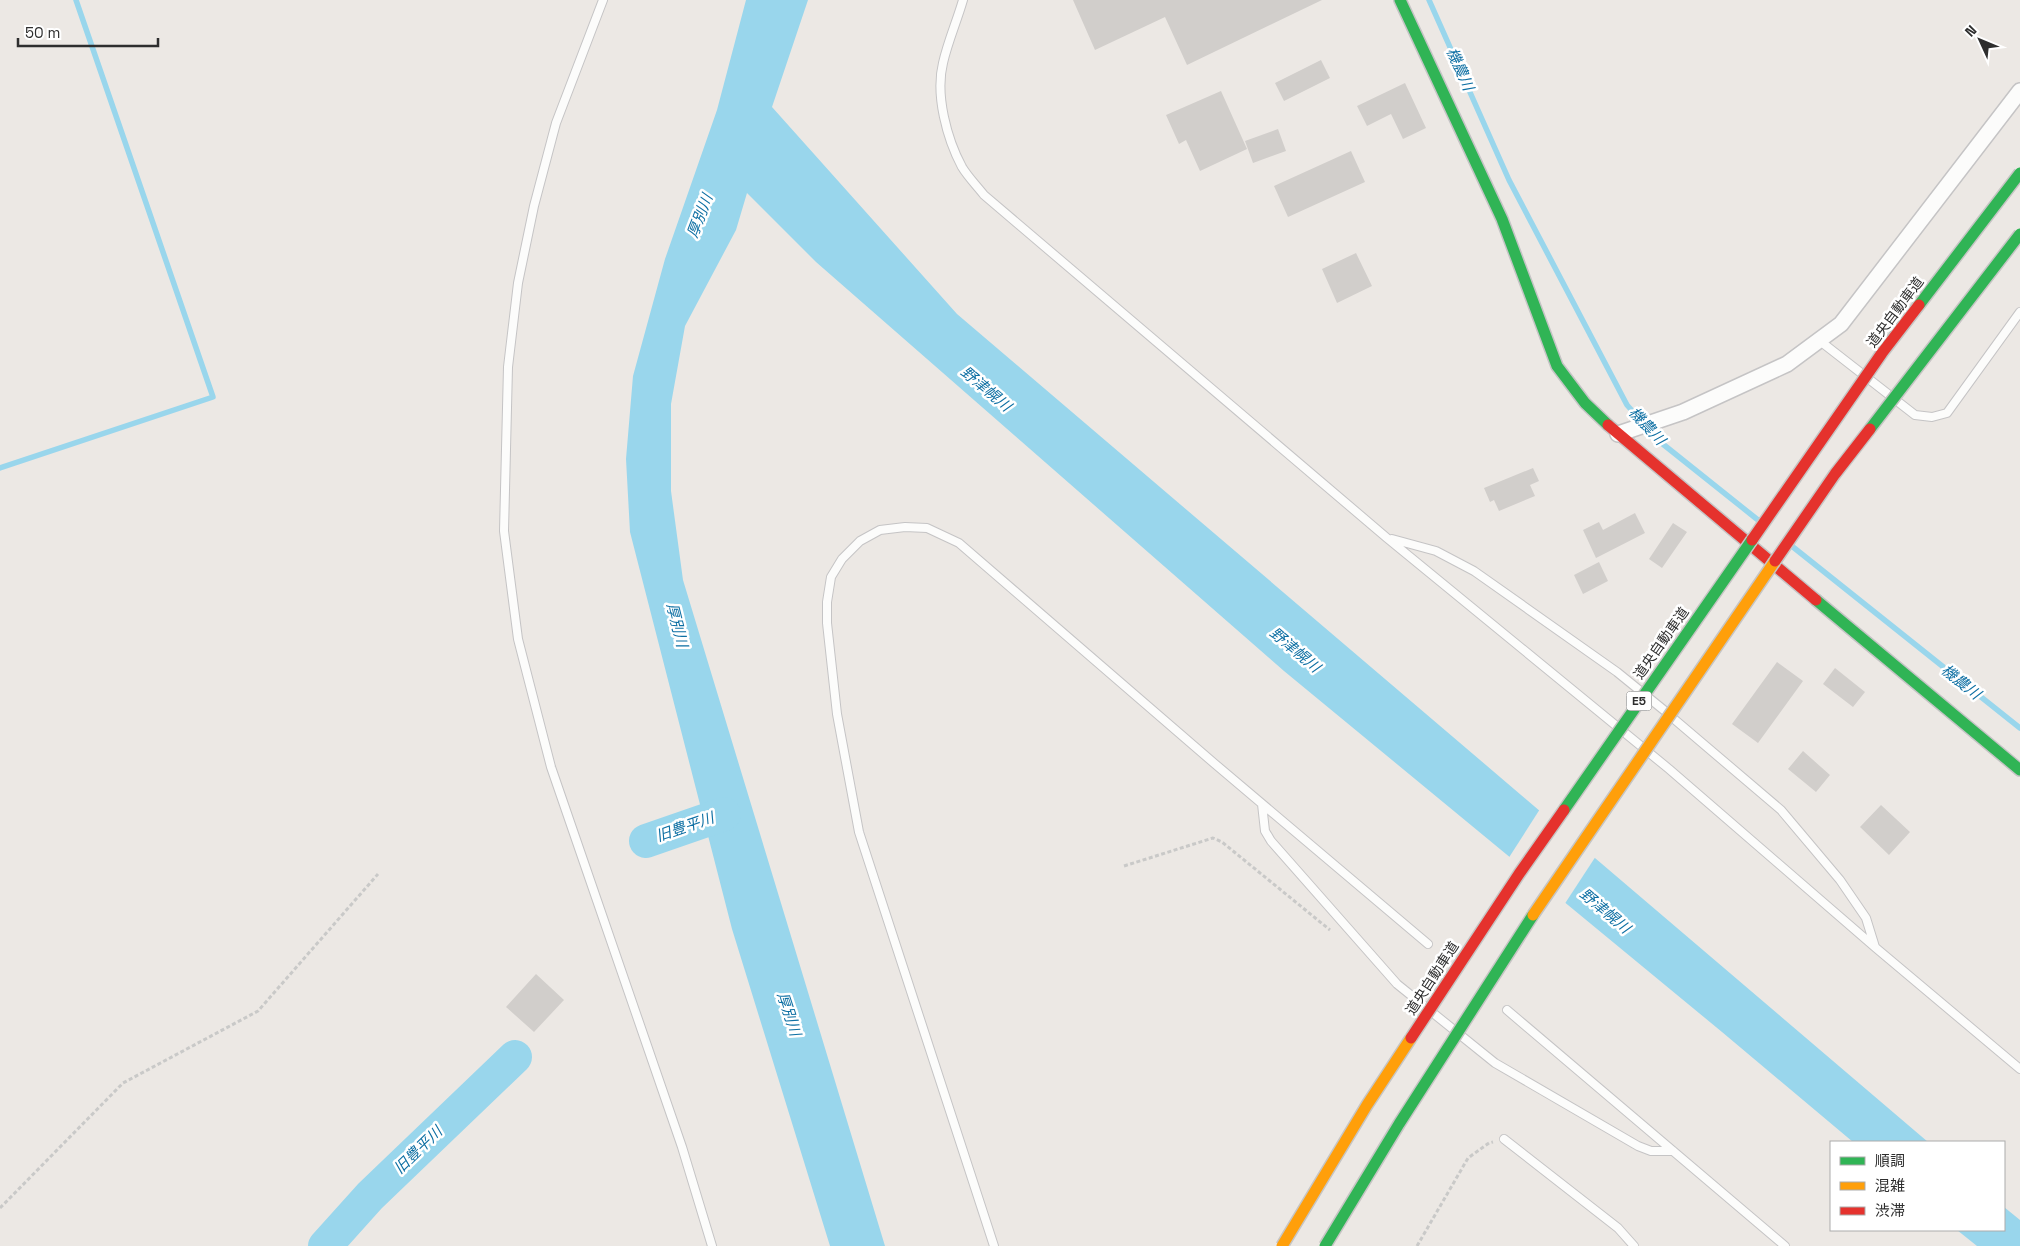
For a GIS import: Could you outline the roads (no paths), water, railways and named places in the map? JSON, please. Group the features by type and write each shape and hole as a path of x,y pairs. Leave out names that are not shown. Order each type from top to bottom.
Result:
{"main road":[{"path":"1400,0 1502,219 1558,366 1585,403 1618,434 2020,770"},
{"name":"道央自動車道","path":"1282,1246 1367,1105 1519,874 1882,353 2020,173"},
{"name":"E5","path":"1325,1246 1399,1124 1539,905 1835,474 2020,234"}],"street":[{"path":"1618,434 1682,412 1787,364 1841,324 2020,91"}],"lane":[{"path":"603,0 556,123 534,206 518,283 508,367 504,531 518,639 552,767 682,1147 712,1246"},
{"path":"963,0 942,64 945,121 953,148 964,169 984,195 1388,538 1669,769 1876,948 2020,1069"},
{"path":"1820,341 1915,415 1932,417 1946,413 2020,312"},
{"path":"994,1246 859,832 837,714 827,623 827,602 831,577 842,559 860,541 880,530 905,527 927,528 959,543 1428,944"},
{"path":"1388,538 1436,550 1474,571 1617,672 1720,756 1781,810 1840,880 1866,918 1876,948"},
{"path":"1262,804 1264,831 1397,984 1495,1063 1638,1146 1650,1151 1673,1151"},
{"path":"1507,1010 1786,1246"},
{"path":"1504,1139 1618,1228 1634,1246"}],"water":[{"path":"746,0 808,0 772,107 957,314 1927,1141 1852,1141 1284,671 816,262 747,193 736,230 685,326 671,404 671,491 683,580 885,1246 830,1246 732,929 630,532 626,459 633,376 665,259 717,110"},
{"path":"2005,1208 2020,1220 2020,1246 1977,1246 1958,1231 2005,1231"}],"waterway":[{"path":"0,468 213,397 76,0"},
{"name":"機農川","path":"1429,0 1509,180 1627,405 1659,441 1758,520"},
{"name":"機農川","path":"1793,547 2020,728"},
{"name":"旧豊平川","path":"646,841 724,814"},
{"name":"旧豊平川","path":"325,1246 370,1196 515,1057"}],"water label":[{"name":"厚別川","path":"700,216"},
{"name":"野津幌川","path":"986,389"},
{"name":"厚別川","path":"677,625"},
{"name":"野津幌川","path":"1295,650"},
{"name":"野津幌川","path":"1605,911"},
{"name":"厚別川","path":"789,1014"}]}
